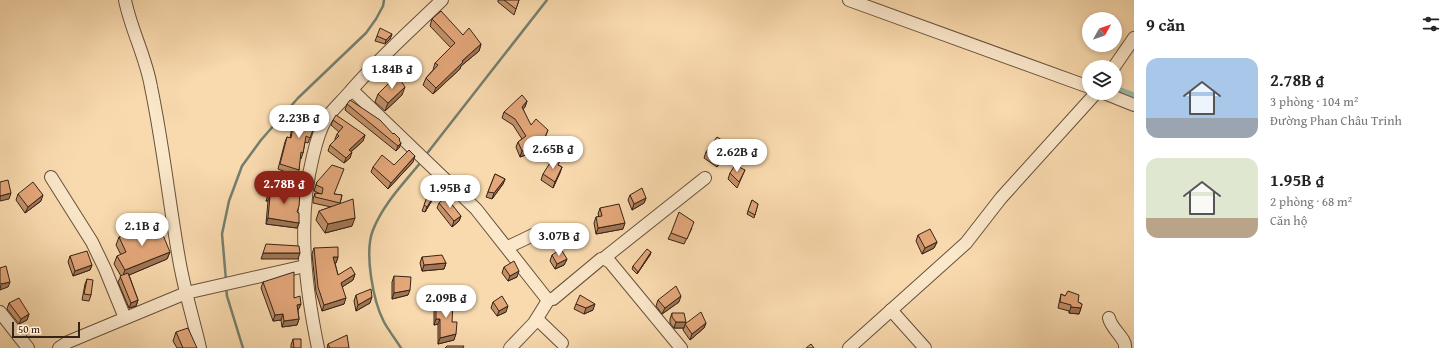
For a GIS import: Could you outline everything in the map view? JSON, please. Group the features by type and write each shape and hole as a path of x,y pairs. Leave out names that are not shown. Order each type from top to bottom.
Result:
{"street":[{"path":"125,0 126,9 143,55 151,85 164,155 179,258 200,348"},
{"path":"318,348 312,321 305,266 304,228 309,174 319,132 327,119 367,71 441,0"},
{"path":"849,0 1082,84"},
{"path":"1119,60 1134,38"},
{"path":"352,90 476,209 549,299"},
{"path":"849,348 966,243 1001,198 1090,100"},
{"path":"1122,100 1134,105"},
{"path":"51,177 92,242 125,318"},
{"path":"510,348 537,319 549,299 553,299 705,178"},
{"path":"508,247 533,235 542,238"},
{"path":"603,259 610,262 681,348"},
{"path":"59,348 68,342 186,293 305,266"},
{"path":"891,310 925,348"},
{"path":"0,312 28,348"},
{"path":"1109,318 1112,327 1125,343 1125,348"},
{"path":"537,319 562,343"}],"building":[{"path":"504,0 519,0 516,9"},
{"path":"441,11 463,35 469,28 481,44 436,88 426,78 438,65 435,63 455,43 432,19"},
{"path":"380,28 392,34 386,40 377,36"},
{"path":"397,75 405,87 388,103 378,94"},
{"path":"522,95 527,101 522,107 531,125 536,119 548,130 542,144 522,151 518,142 526,136 515,119 504,112"},
{"path":"350,100 380,120 400,139 399,140 401,143 398,146 347,104"},
{"path":"305,109 319,114 310,138 306,136 303,153 301,152 299,170 280,164 287,137 291,138 294,121"},
{"path":"336,115 365,135 349,150 352,152 346,158 330,145 339,136 337,134 343,127 333,120"},
{"path":"717,137 730,145 720,161 706,152"},
{"path":"409,150 415,156 391,183 373,167 382,155 394,165"},
{"path":"553,158 560,161 558,165 562,167 555,182 543,174"},
{"path":"332,165 344,169 334,194 342,195 340,203 315,197 315,193 322,194 323,188 316,185 317,182"},
{"path":"735,165 745,170 739,182 730,173"},
{"path":"495,174 505,179 494,193 488,192"},
{"path":"432,176 443,181 427,207 424,205 430,189 428,188"},
{"path":"8,180 11,193 0,196 0,182"},
{"path":"33,182 43,195 28,207 18,194"},
{"path":"271,188 300,193 297,212 299,213 299,223 268,218 270,196 268,195"},
{"path":"642,188 646,198 634,204 630,195"},
{"path":"446,197 461,216 454,221 439,203"},
{"path":"353,199 355,218 328,224 319,211"},
{"path":"752,200 758,204 755,215 748,211"},
{"path":"619,204 625,223 598,228 596,217 602,216 600,208"},
{"path":"679,212 694,222 687,239 671,233"},
{"path":"150,224 156,239 163,235 170,252 125,270 117,256 126,252 119,237"},
{"path":"554,226 559,236 550,240 548,238 551,234 550,228"},
{"path":"930,229 937,242 925,248 918,235"},
{"path":"266,244 299,246 300,253 263,253"},
{"path":"338,247 338,257 333,257 338,275 351,267 355,274 341,283 346,298 324,305 318,287 314,248"},
{"path":"561,249 567,259 557,264 552,255"},
{"path":"647,249 651,252 638,272 633,266"},
{"path":"87,251 92,265 75,271 70,256"},
{"path":"442,255 446,263 424,265 422,257"},
{"path":"514,261 519,271 510,276 504,267"},
{"path":"6,266 10,282 1,284 0,268"},
{"path":"294,272 294,298 300,296 301,304 297,305 299,319 284,321 283,314 275,315 263,282"},
{"path":"128,273 138,300 131,303 120,276"},
{"path":"394,276 411,277 410,290 394,293"},
{"path":"87,279 93,280 91,295 84,294"},
{"path":"676,286 681,296 665,308 658,300"},
{"path":"371,289 372,297 358,305 356,295"},
{"path":"1068,291 1079,295 1078,302 1082,304 1081,308 1071,307 1071,305 1060,302 1061,294 1065,296"},
{"path":"580,295 595,304 586,308 576,304"},
{"path":"502,296 508,306 499,311 493,302"},
{"path":"19,298 29,314 21,319 9,303"},
{"path":"436,302 453,303 452,322 457,322 456,334 440,338 440,319 436,319"},
{"path":"701,312 706,323 692,334 685,324"},
{"path":"672,313 684,313 686,322 676,322 672,317"},
{"path":"188,328 197,348 183,348 176,332"},
{"path":"347,335 349,348 330,348 328,344"},
{"path":"293,339 301,339 301,348 294,348"},
{"path":"811,344 814,348 806,348"},
{"path":"447,346 464,346 463,348 445,348"}],"waterway":[{"path":"226,280 222,234 229,201 242,166 261,140 298,98 366,33 376,19 383,6 384,0"},
{"path":"425,156 547,0"},
{"path":"1122,93 1134,97"},
{"path":"401,348 384,322 376,302 371,276 369,251 370,239 382,211 421,162"},
{"path":"226,287 227,296 243,348"}]}
